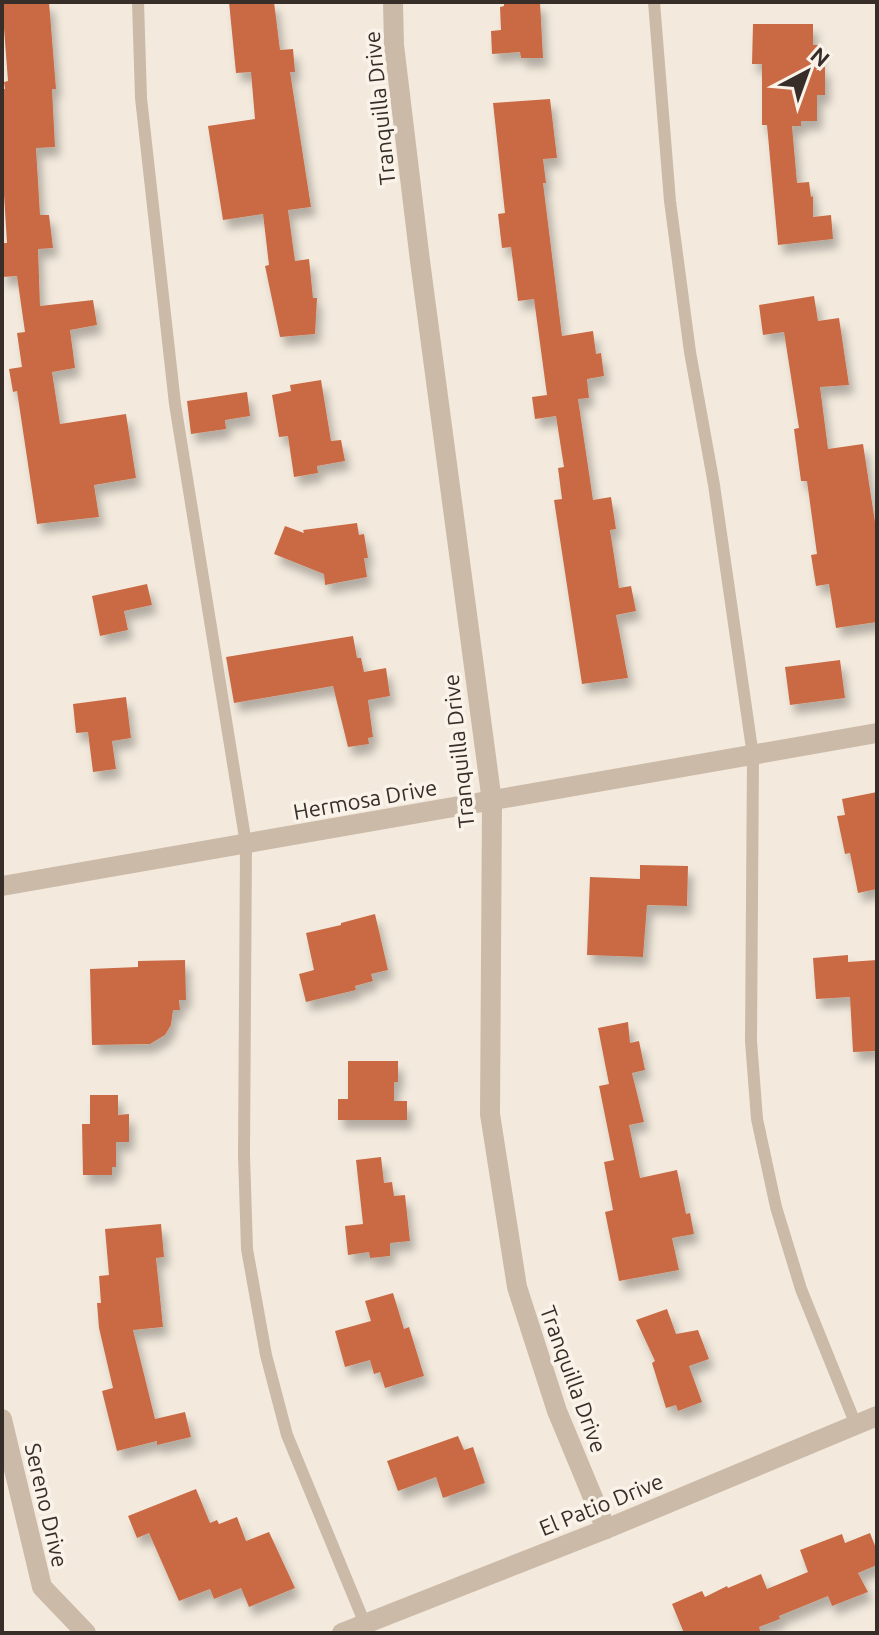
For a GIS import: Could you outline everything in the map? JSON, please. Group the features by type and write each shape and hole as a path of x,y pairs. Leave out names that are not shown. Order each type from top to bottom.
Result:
{"street":[{"name":"Tranquilla Drive","path":"393,2 394,45 420,261 492,802 490,1114 517,1287 557,1411 606,1529"},
{"name":"Hermosa Drive","path":"2,886 877,733"},
{"name":"El Patio Drive","path":"342,1633 606,1529 877,1416"},
{"name":"Sereno Drive","path":"2,1419 42,1587 86,1633"}],"lane":[{"path":"138,2 141,98 175,404 246,844 244,1155 247,1249 266,1355 287,1435 365,1624"},
{"path":"654,2 670,201 690,352 714,485 753,756 751,1026 757,1119 776,1207 801,1289 856,1425"}],"building":[{"path":"2,2 49,2 56,89 52,89 55,147 36,148 40,215 49,215 53,248 38,249 40,306 93,300 97,325 70,330 75,368 52,372 60,424 126,414 136,478 94,485 99,517 37,524 17,391 13,392 9,369 22,367 17,333 25,332 17,276 2,277 2,243 7,243 2,163 2,89 5,89 4,82 8,81"},
{"path":"229,2 274,2 280,50 293,49 295,72 290,72 311,207 288,210 295,261 309,259 313,298 317,298 315,334 280,337 265,266 269,265 263,214 223,220 208,126 255,119 251,72 236,73"},
{"path":"504,2 540,2 543,58 521,58 520,52 492,54 491,31 501,30 500,7 504,6"},
{"path":"753,24 813,24 813,45 819,45 818,67 825,67 825,95 817,95 817,121 801,121 801,126 792,126 797,183 809,182 813,217 831,215 833,239 778,245 767,125 762,125 762,64 752,64"},
{"path":"550,99 557,158 543,159 546,183 543,183 562,336 593,331 596,354 601,353 604,376 587,379 589,398 578,399 593,500 611,497 616,529 610,530 619,588 631,586 636,611 616,615 628,678 582,684 554,500 562,499 558,468 564,467 556,416 535,419 532,397 547,395 534,299 518,301 511,247 502,248 498,214 505,213 493,103"},
{"path":"814,296 818,321 839,318 849,385 820,387 828,449 863,444 877,535 877,622 836,628 829,584 816,586 811,555 817,554 807,481 801,481 794,429 799,428 784,332 763,335 759,305"},
{"path":"321,380 331,441 341,440 345,461 317,466 318,473 294,477 288,436 279,437 272,395 291,391 290,385"},
{"path":"247,392 250,416 225,420 226,429 191,434 187,401"},
{"path":"357,523 359,535 364,534 367,577 325,585 324,574 274,554 285,526 304,533 303,530"},
{"path":"147,584 152,605 124,611 128,630 100,636 92,596"},
{"path":"353,636 357,658 361,658 364,672 386,668 390,696 368,700 373,737 368,738 369,744 348,747 333,686 234,703 226,657"},
{"path":"840,660 845,698 790,705 785,667"},
{"path":"126,697 131,738 112,741 116,769 93,772 88,732 76,733 73,704"},
{"path":"877,792 877,889 858,893 850,853 845,854 837,816 845,815 842,799"},
{"path":"640,865 688,866 687,906 647,905 643,957 587,955 590,877 640,879"},
{"path":"375,914 388,970 371,974 373,981 355,986 356,990 306,1002 299,974 314,970 306,933"},
{"path":"848,955 848,962 877,960 877,1051 853,1052 850,997 816,999 813,958"},
{"path":"185,960 186,1000 179,1000 180,1010 173,1010 171,1025 165,1035 150,1044 92,1045 90,969 138,967 138,961"},
{"path":"628,1022 630,1043 639,1041 645,1070 632,1073 644,1122 629,1125 640,1178 677,1170 686,1214 690,1213 694,1234 672,1238 679,1270 619,1281 605,1212 613,1210 604,1162 614,1160 599,1086 609,1084 598,1028"},
{"path":"348,1061 398,1061 394,1101 407,1101 407,1120 338,1120 338,1099 348,1099"},
{"path":"90,1095 118,1095 118,1115 129,1114 129,1142 116,1142 116,1167 112,1167 112,1175 83,1175 82,1124 90,1124"},
{"path":"381,1157 384,1183 392,1182 394,1196 405,1195 410,1241 390,1243 390,1256 370,1258 369,1252 348,1255 345,1226 363,1224 356,1160"},
{"path":"161,1224 164,1257 156,1258 163,1327 133,1330 155,1419 185,1412 191,1437 117,1451 102,1391 113,1388 99,1328 97,1303 101,1303 99,1276 109,1275 105,1229"},
{"path":"393,1293 404,1329 409,1327 424,1376 385,1388 380,1372 374,1374 370,1360 345,1367 335,1331 371,1321 365,1301"},
{"path":"667,1309 676,1334 698,1330 709,1359 689,1366 702,1402 678,1411 676,1405 666,1408 652,1363 655,1361 636,1320"},
{"path":"458,1436 464,1450 473,1447 485,1483 443,1498 436,1477 398,1491 387,1461"},
{"path":"196,1489 210,1523 217,1520 219,1524 237,1517 246,1541 269,1532 295,1588 249,1607 241,1588 214,1599 210,1589 179,1601 149,1533 137,1538 128,1516"},
{"path":"870,1533 877,1551 877,1565 858,1573 868,1592 832,1606 828,1596 759,1627 761,1633 684,1633 672,1604 702,1591 705,1597 761,1574 767,1589 808,1572 800,1550 842,1534 845,1543"}]}
